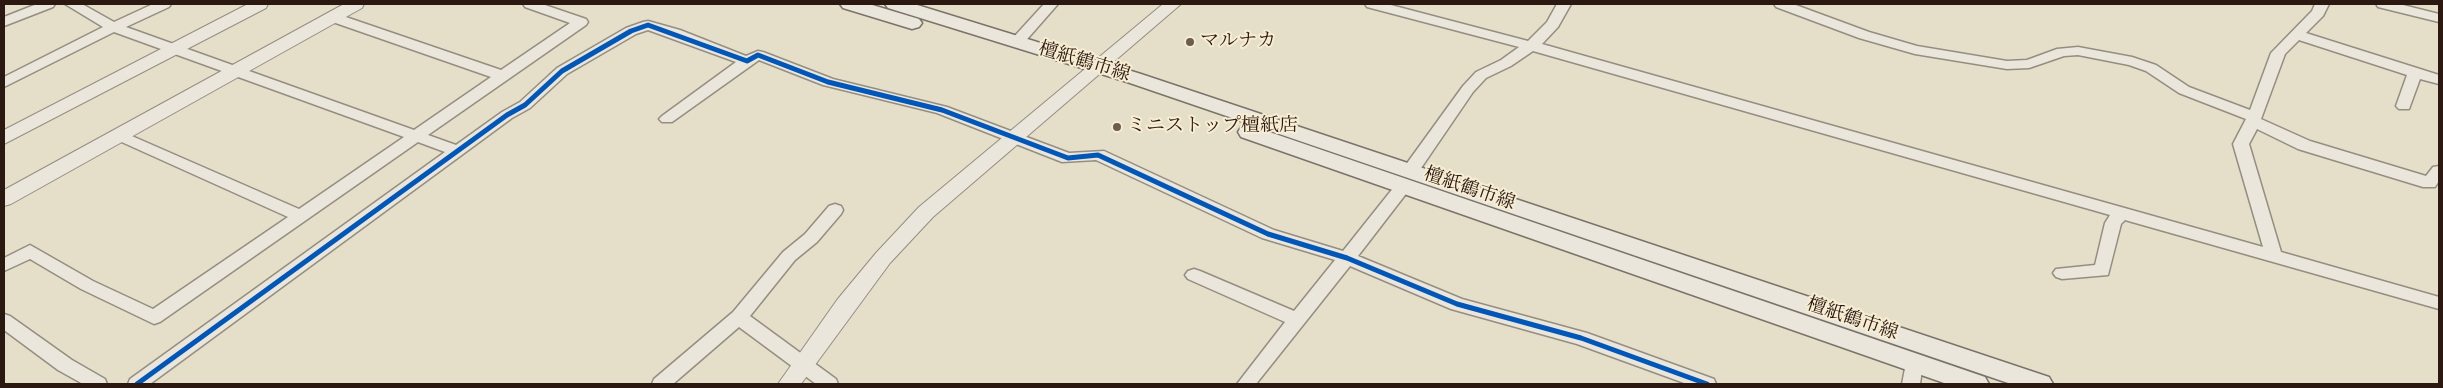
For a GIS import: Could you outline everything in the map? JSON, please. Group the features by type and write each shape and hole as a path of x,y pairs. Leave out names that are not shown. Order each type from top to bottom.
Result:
{"main road":[{"name":"檀紙鶴市線","path":"850,4 1091,72 1408,178 2040,384"},
{"name":"檀紙鶴市線","path":"895,4 1017,42 1091,72"},
{"name":"檀紙鶴市線","path":"1408,178 1913,373 1976,384"}],"street":[{"path":"4,22 48,4"},
{"path":"72,4 113,27 458,151"},
{"path":"4,83 113,27 164,4"},
{"path":"4,138 172,48 260,4"},
{"path":"4,199 356,4"},
{"path":"4,265 30,251 87,285 154,317 582,22 530,4"},
{"path":"1017,42 1051,4"},
{"path":"789,384 845,306 889,251 926,212 1173,4"},
{"path":"1372,4 1532,46 2439,303"},
{"path":"1246,384 1347,258 1408,178 1468,89 1481,75 1532,46 1553,24 1564,4"},
{"path":"1781,4 1864,35 1916,50 2007,65 2028,64 2062,52 2078,51 2132,61 2151,68 2184,90 2254,119 2304,145 2436,180"},
{"path":"2274,256 2241,144 2254,119 2278,54 2318,13 2322,4"},
{"path":"2383,4 2439,18"},
{"path":"332,17 503,76"},
{"path":"137,384 507,115 525,105 562,71 632,31 648,25 675,33 747,61"},
{"path":"2297,34 2439,80"},
{"path":"668,119 758,55 828,82 942,110 1068,158 1098,156 1268,234 1347,258 1457,304 1581,338 1708,384"},
{"path":"2404,106 2415,73"},
{"path":"120,136 301,216"},
{"path":"662,384 712,338 739,317 789,256 811,238 836,210"},
{"path":"2062,273 2102,272 2113,223 2121,213"},
{"path":"1194,275 1298,320"},
{"path":"739,317 829,384"},
{"path":"4,321 65,364 98,384"}],"cycle path":[{"path":"137,384 507,115 525,105 562,71 631,31 648,25 675,33 747,61 758,55 828,82 942,110 1068,158 1098,155 1268,234 1347,258 1457,304 1581,338 1707,384"}],"place":[{"name":"マルナカ","path":"1190,42"},
{"name":"ミニストップ檀紙店","path":"1117,127"}]}
